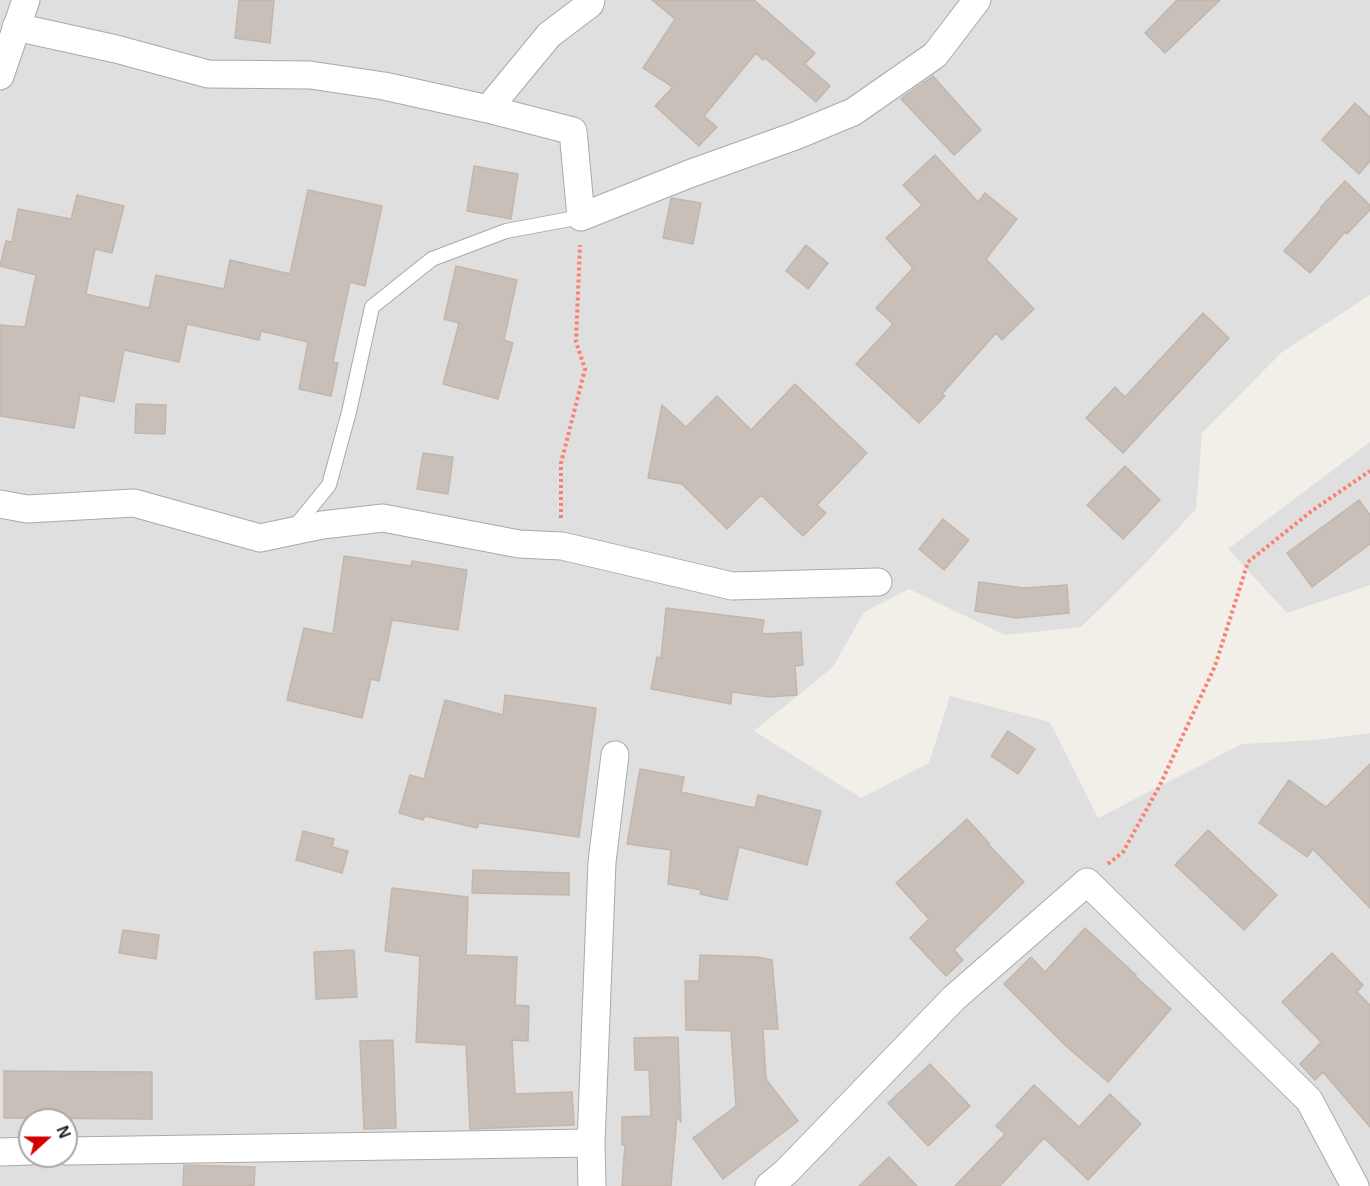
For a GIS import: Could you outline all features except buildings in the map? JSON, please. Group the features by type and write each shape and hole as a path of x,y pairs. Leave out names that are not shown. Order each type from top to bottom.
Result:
{"street":[{"path":"0,76 26,0"},
{"path":"488,109 549,35 590,4 591,0"},
{"path":"16,27 116,49 208,74 310,75 384,86 573,131 580,217 853,112 935,55 977,0"},
{"path":"0,504 27,509 134,503 260,538 322,525 383,518 519,544 562,546 732,586 878,582"},
{"path":"592,1186 591,1143 602,862 615,755"},
{"path":"769,1186 786,1172 954,998 1087,882 1309,1100 1355,1186"},
{"path":"78,1151 591,1143"},
{"path":"0,1152 18,1151"}],"lane":[{"path":"291,532 329,485 349,412 372,307 432,259 506,231 580,217"}],"path":[{"path":"562,546 561,463 585,369 576,342 580,217"},
{"path":"1087,882 1123,852 1160,785 1215,666 1248,562 1313,510 1370,471"}],"shaded area":[{"path":"0,0 1370,0 1370,295 1282,352 1202,433 1196,509 1081,627 1005,635 909,589 864,612 833,667 754,731 861,798 929,763 950,696 1050,722 1098,818 1242,744 1316,740 1370,733 1370,1186 0,1186"},
{"path":"1370,442 1370,585 1287,613 1228,549"}]}
